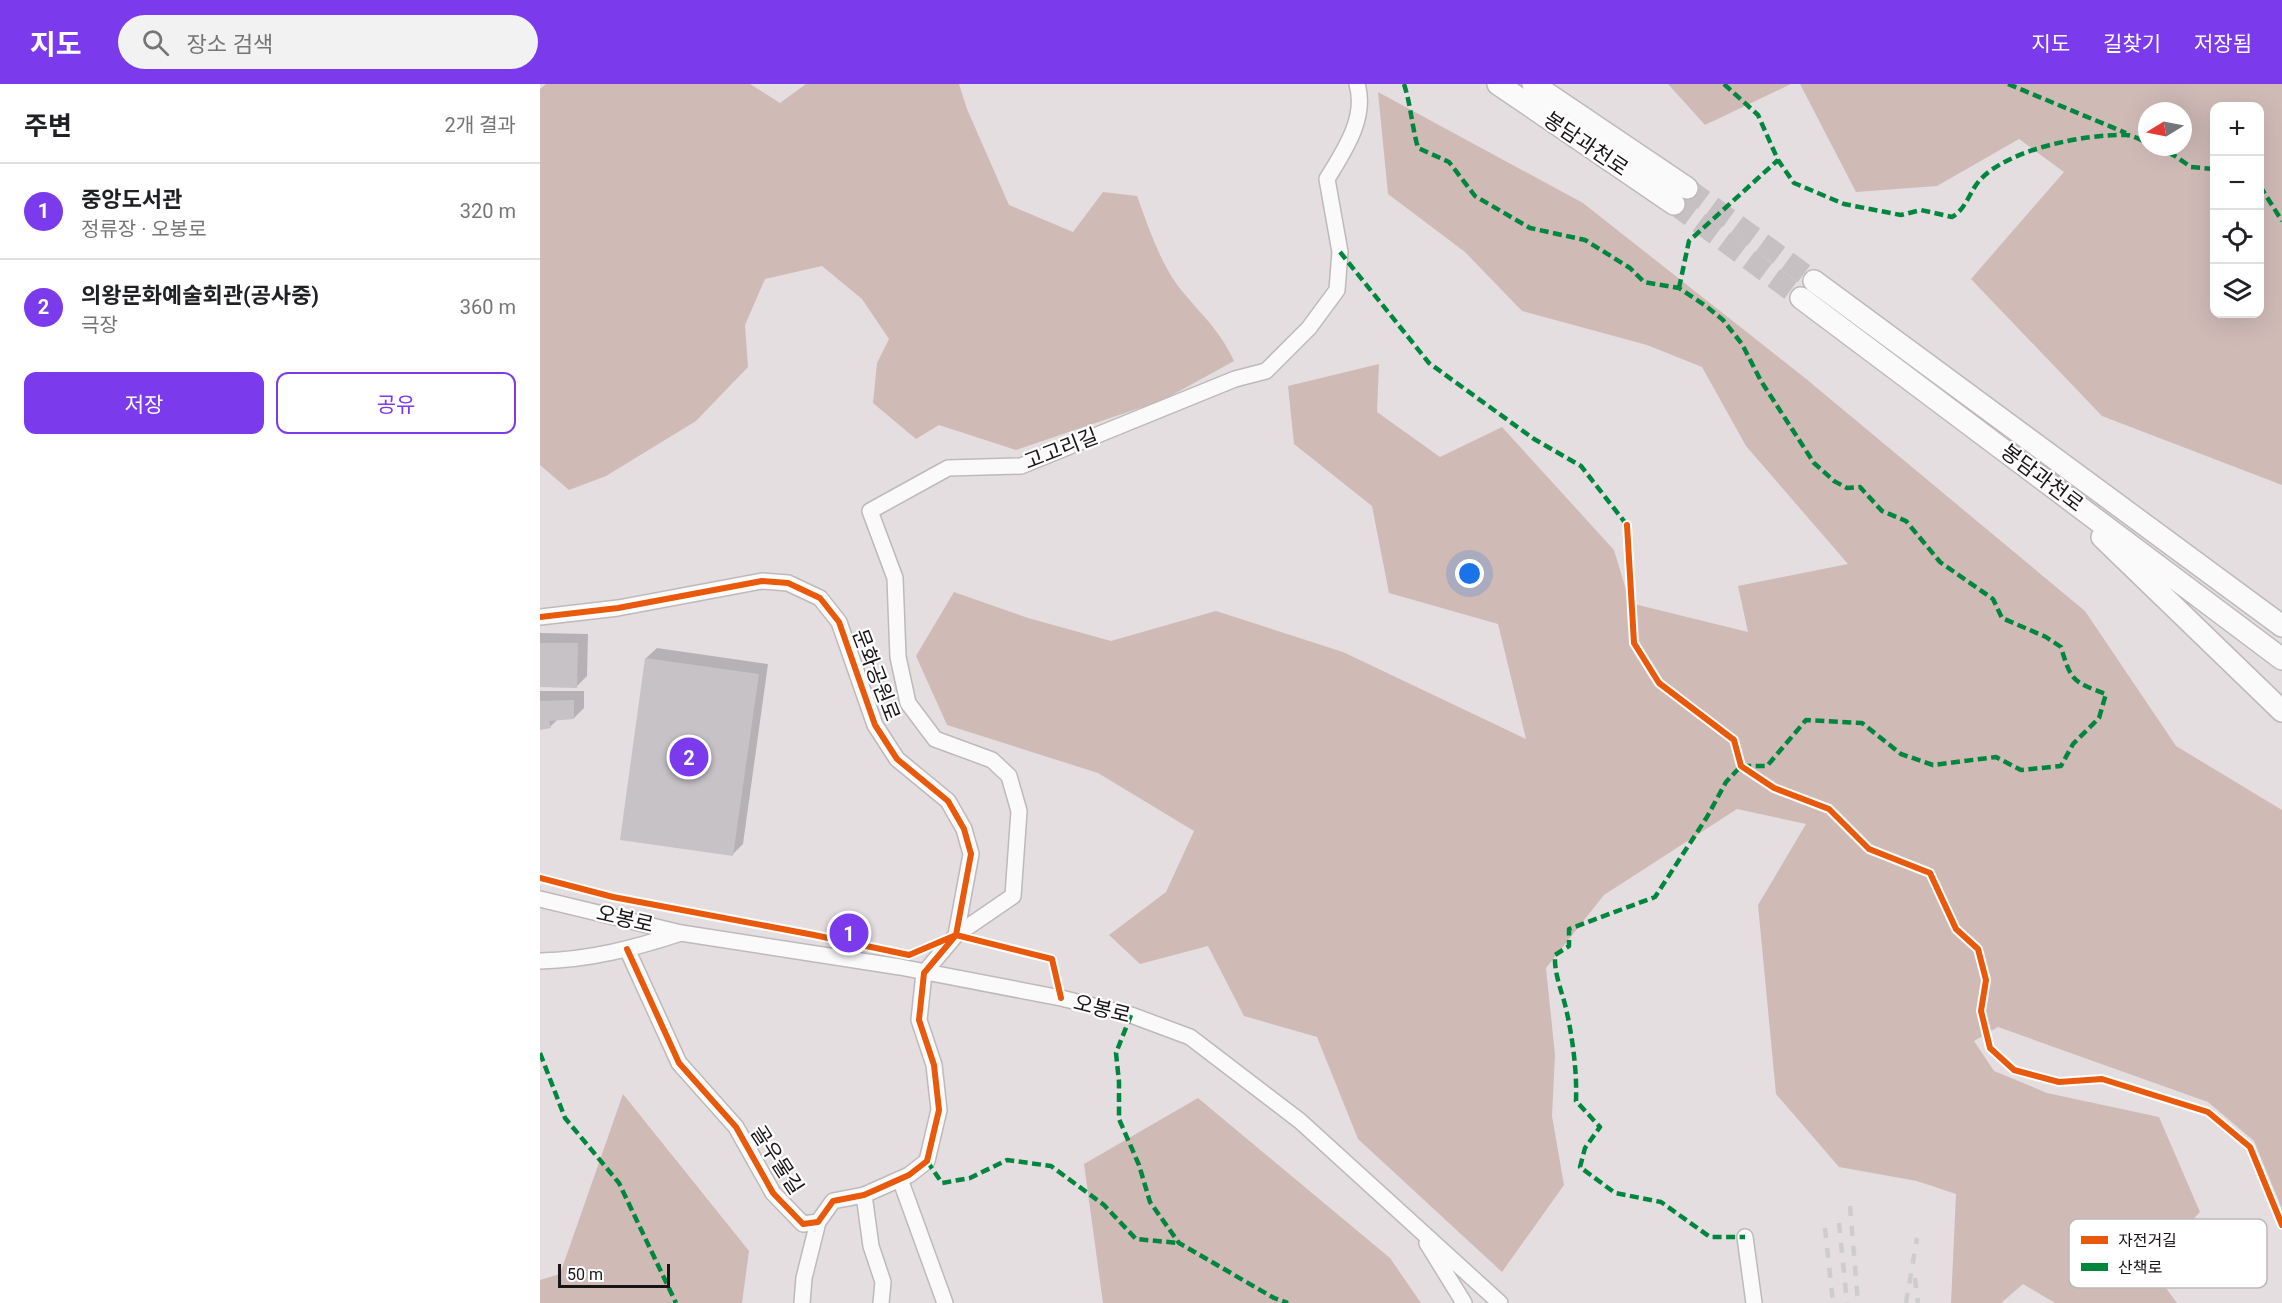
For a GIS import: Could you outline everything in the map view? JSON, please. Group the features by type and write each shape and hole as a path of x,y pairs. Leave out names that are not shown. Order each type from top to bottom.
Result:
{"highway":[{"name":"봉담과천로","path":"1498,84 1681,196 1533,84"},
{"name":"봉담과천로","path":"2282,626 1807,290 2030,468 2282,659"},
{"path":"2030,468 2282,711"}],"street":[{"name":"고고리길","path":"956,935 1013,896 1019,811 1009,776 992,760 935,739 908,704 898,657 895,579 870,511 948,468 1021,466 1235,379 1266,371 1309,328 1337,290 1340,252 1327,179 1352,138 1361,98 1357,84"},
{"name":"문화공원로","path":"540,617 618,608 762,581 788,583 820,598 839,622 875,724 897,759 948,801 964,829 971,854 956,935 924,973"},
{"name":"오봉로","path":"540,899 681,933 1061,998 1131,1015 1190,1037 1300,1121 1500,1303"},
{"path":"540,961 575,960 627,949 681,933"},
{"name":"골우물길","path":"627,949 679,1063 736,1127 773,1193 803,1224 818,1222 833,1201 864,1195 900,1179 927,1161 939,1110 934,1065 919,1020 924,973"},
{"path":"900,1179 945,1303"},
{"path":"864,1195 872,1246 883,1282 881,1303"},
{"path":"802,1303 804,1278 818,1222"},
{"path":"1416,1225 1464,1303"},
{"path":"1745,1237 1754,1303"}],"shaded area":[{"path":"546,84 750,84 780,103 806,84 959,84 967,109 1009,205 1073,232 1103,192 1137,196 1154,242 1171,276 1215,330 1234,361 1163,400 1016,450 939,425 916,439 873,403 877,363 889,339 862,299 822,266 765,279 745,325 748,367 696,421 606,476 569,490 540,465 540,89"},
{"path":"1668,84 1791,84 1705,125"},
{"path":"1800,84 2282,84 2282,485 2102,416 1971,279 2064,172 2019,139 1937,186 1856,192"},
{"path":"1378,92 1583,203 1805,378 2085,611 2176,746 2282,810 2282,1209 2254,1141 2208,1102 1998,1027 1974,1041 1994,1071 2047,1093 2159,1117 2200,1212 2193,1219 2069,1219 2069,1288 2166,1288 2177,1303 2055,1303 2023,1284 2001,1303 1951,1303 1956,1194 1917,1181 1839,1167 1776,1094 1758,905 1806,824 1737,809 1604,895 1546,968 1555,1055 1552,1116 1564,1185 1502,1272 1358,1139 1317,1037 1244,1016 1208,946 1140,964 1109,935 1166,892 1194,831 1098,773 947,725 916,656 954,592 1028,618 1111,641 1216,611 1343,652 1526,739 1498,624 1389,593 1372,506 1294,444 1288,386 1379,364 1377,412 1440,457 1502,427 1614,550 1630,603 1748,632 1738,586 1848,564 1746,446 1702,367 1647,345 1522,311 1465,252 1388,194"},
{"path":"623,1094 749,1251 742,1303 540,1303 540,1280 560,1274"},
{"path":"1198,1098 1390,1258 1421,1303 1103,1303 1084,1164"}],"building":[{"path":"540,643 578,643 577,688 540,687"},
{"path":"645,658 759,674 733,856 620,840"},
{"path":"574,700 574,719 549,721 551,728 540,730 540,701"}],"tunnel":[{"path":"1687,188 1814,281"},
{"path":"1674,204 1801,298"}],"railway":[{"path":"1850,1206 1858,1303"},
{"path":"1839,1223 1847,1303"},
{"path":"1825,1228 1833,1303"},
{"path":"1906,1303 1917,1238"},
{"path":"1915,1278 1918,1303"}],"marked path":[{"path":"1404,84 1418,148 1449,162 1475,196 1530,228 1585,240 1630,268 1644,282 1679,288 1706,306 1723,320 1742,344 1761,381 1814,463 1834,481 1847,488 1860,487 1882,511 1906,521 1940,562 1993,599 2002,618 2046,637 2061,647 2075,679 2106,694 2099,718 2073,744 2061,766 2021,770 1996,757 1933,765 1901,754 1862,723 1806,720 1767,766 1741,766 1726,782 1707,817 1655,897 1569,929 1569,946 1555,955 1555,963 1573,1046 1576,1101 1600,1127 1585,1148 1580,1167 1615,1193 1661,1202 1710,1237 1745,1237"},
{"path":"1724,84 1758,115 1778,160 1794,183 1844,204 1901,215 1921,210 1952,217 1964,205 1979,181 2008,160 2027,152 2090,137 2129,135 2138,138"},
{"path":"2008,84 2126,133"},
{"path":"2175,156 2191,167 2210,169"},
{"path":"1679,288 1689,241 1778,160"},
{"path":"2264,192 2282,221"},
{"path":"1340,252 1429,363 1534,439 1581,466 1627,525 1627,529"},
{"path":"1131,1015 1116,1053 1119,1119 1139,1165 1150,1202 1179,1243 1274,1298 1288,1303"},
{"path":"540,1053 565,1118 619,1183 676,1303"},
{"path":"927,1161 942,1183 970,1178 1007,1160 1051,1166 1104,1205 1136,1239 1179,1243"}],"cycle path":[{"path":"1627,525 1634,643 1659,683 1734,740 1741,766 1774,788 1829,809 1869,849 1930,873 1956,929 1978,949 1986,980 1981,1011 1990,1048 2014,1070 2059,1082 2102,1079 2208,1112 2250,1147 2282,1225"},
{"path":"540,617 618,608 762,581 788,583 820,598 839,622 875,725 897,759 948,801 964,829 971,854 956,935 924,973 919,1020 934,1065 939,1110 927,1161 909,1175 864,1195 833,1201 818,1222 803,1224 773,1193 736,1127 679,1063 627,949"},
{"path":"540,878 613,897 909,955 956,935 1052,959 1061,998"}],"place":[{"name":"의왕문화예술회관(공사중)","path":"689,757"},
{"name":"중앙도서관","path":"849,933"}]}
